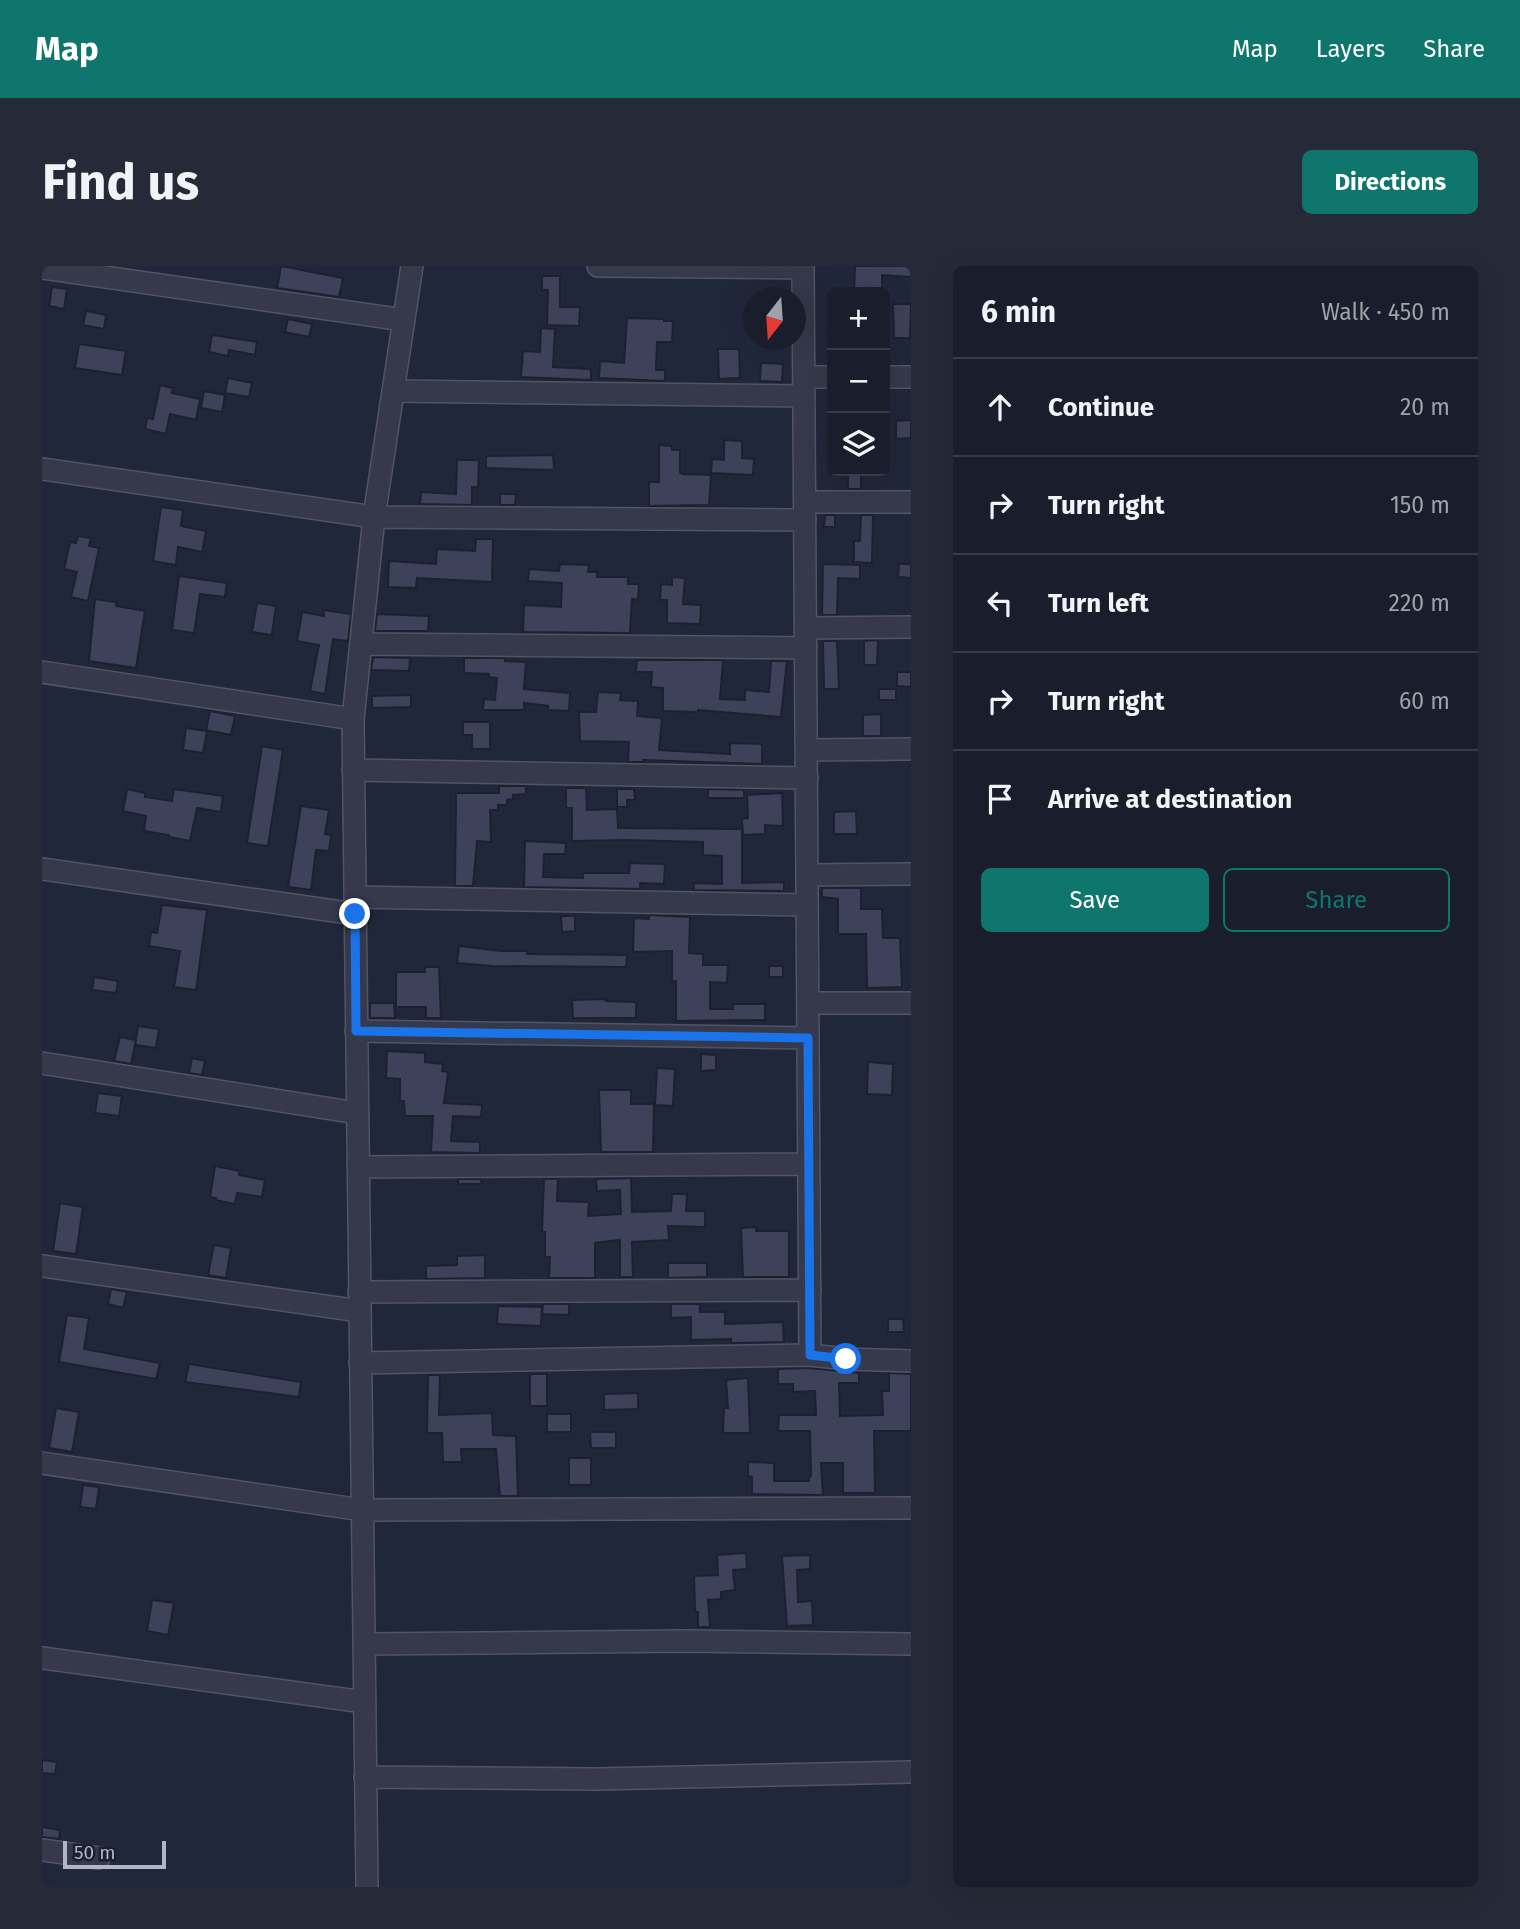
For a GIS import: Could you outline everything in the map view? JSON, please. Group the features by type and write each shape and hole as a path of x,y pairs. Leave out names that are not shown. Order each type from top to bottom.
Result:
{"street":[{"path":"367,1887 353,719 374,517 412,266"},
{"path":"598,266 803,267 810,1355"},
{"path":"42,268 404,320"},
{"path":"890,377 911,377"},
{"path":"393,391 804,386 827,379"},
{"path":"42,469 374,517 805,511 911,502"},
{"path":"361,644 806,638 911,627"},
{"path":"42,672 353,719"},
{"path":"806,750 911,748"},
{"path":"354,770 807,778"},
{"path":"42,869 355,905 807,905"},
{"path":"807,876 911,874"},
{"path":"808,1003 911,1003"},
{"path":"356,1031 808,1038"},
{"path":"42,1063 358,1113"},
{"path":"358,1167 809,1164"},
{"path":"42,1266 360,1302 810,1290"},
{"path":"360,1363 810,1355 846,1359 911,1360"},
{"path":"42,1463 362,1510 911,1508"},
{"path":"364,1644 911,1644"},
{"path":"42,1658 364,1702"},
{"path":"365,1777 598,1779 911,1772"},
{"path":"42,1850 99,1858"}],"building":[{"path":"281,266 343,278 339,297 277,288"},
{"path":"855,266 911,266 911,277 882,275 882,287 854,287"},
{"path":"542,276 560,276 560,307 580,307 579,326 547,325 548,290 542,290"},
{"path":"52,287 67,289 64,309 49,306"},
{"path":"893,304 911,304 910,338 894,338"},
{"path":"86,311 106,315 104,329 83,325"},
{"path":"627,318 673,321 672,342 657,342 656,370 665,370 665,381 599,378 600,361 624,363"},
{"path":"288,319 312,324 309,337 285,332"},
{"path":"541,328 555,329 553,367 591,369 591,380 521,377 523,351 540,352"},
{"path":"212,335 257,342 255,355 229,350 228,356 209,352"},
{"path":"79,344 126,351 122,375 75,368"},
{"path":"718,349 739,349 740,378 719,379"},
{"path":"761,363 783,364 782,382 760,381"},
{"path":"228,378 252,383 249,397 225,393"},
{"path":"160,385 173,388 172,393 200,399 196,420 170,414 166,434 145,429 147,418 153,419"},
{"path":"204,391 225,395 222,412 201,408"},
{"path":"911,420 911,438 896,439 896,421"},
{"path":"724,440 742,441 742,458 754,459 753,475 711,473 712,459 724,460"},
{"path":"659,445 680,450 682,474 711,475 709,505 649,506 649,482 659,482"},
{"path":"553,455 554,470 486,468 486,456"},
{"path":"457,460 479,460 478,487 472,487 472,505 420,504 421,492 456,494"},
{"path":"848,476 861,476 861,489 848,489"},
{"path":"500,494 516,494 515,505 500,505"},
{"path":"161,507 183,510 181,526 206,531 202,552 178,547 176,565 153,561"},
{"path":"825,515 835,515 835,527 824,527"},
{"path":"861,515 873,515 872,563 854,562 854,541 860,541"},
{"path":"78,536 91,538 89,546 99,548 88,601 71,597 77,572 64,569 70,542 76,543"},
{"path":"476,539 493,539 492,582 417,578 416,588 388,587 389,561 436,564 437,549 475,551"},
{"path":"560,564 589,565 588,572 597,572 597,577 628,577 628,584 639,584 638,600 632,599 630,633 523,632 524,605 561,607 562,583 528,581 529,569 559,571"},
{"path":"823,564 860,565 860,579 838,578 837,615 822,615"},
{"path":"899,564 911,564 911,578 898,577"},
{"path":"179,576 227,583 225,597 200,594 194,633 172,630"},
{"path":"672,577 685,578 683,604 701,605 700,624 667,623 667,600 660,600 661,584 672,585"},
{"path":"95,599 145,611 136,668 89,661"},
{"path":"257,603 276,606 272,635 252,632"},
{"path":"324,610 351,614 348,641 333,639 325,694 310,691 319,645 297,641 302,612 324,616"},
{"path":"377,614 429,616 428,631 375,631"},
{"path":"878,640 877,665 864,665 864,641"},
{"path":"823,641 837,641 839,689 824,689"},
{"path":"373,657 410,658 409,671 371,670"},
{"path":"464,658 505,658 505,661 526,662 524,689 570,693 569,711 548,710 548,706 524,703 524,710 483,710 484,699 495,700 497,678 489,677 489,674 464,673"},
{"path":"637,660 723,660 720,699 745,700 745,690 769,692 771,661 787,661 781,717 698,710 663,711 663,688 651,687 652,672 636,672"},
{"path":"897,672 911,672 911,687 897,686"},
{"path":"879,689 896,689 896,700 879,700"},
{"path":"598,692 621,693 620,700 638,701 637,716 662,718 659,750 730,754 730,743 762,744 762,764 643,760 628,762 629,742 580,741 579,712 596,712"},
{"path":"411,695 411,707 372,708 372,696"},
{"path":"210,711 235,716 231,735 206,730"},
{"path":"881,714 881,736 863,736 863,715"},
{"path":"463,722 490,722 490,749 472,749 472,735 463,735"},
{"path":"186,728 207,731 203,753 183,750"},
{"path":"262,746 283,750 268,846 247,843"},
{"path":"499,786 526,786 526,794 513,795 513,799 507,800 507,805 498,805 498,810 490,810 491,842 477,841 473,886 455,886 456,793 499,793"},
{"path":"566,788 586,788 587,810 617,809 618,828 742,829 742,883 784,882 784,891 694,890 694,883 722,884 722,856 703,855 703,842 572,841 572,808 566,808"},
{"path":"127,789 145,793 145,797 172,801 174,789 223,796 221,812 197,808 190,841 144,831 146,816 123,811"},
{"path":"617,789 634,789 635,800 627,800 627,807 617,807"},
{"path":"708,789 744,790 744,798 708,798"},
{"path":"782,793 783,826 765,825 765,834 743,835 742,819 748,818 747,795"},
{"path":"301,806 329,810 325,834 331,835 329,851 316,850 311,890 288,887"},
{"path":"856,811 857,834 834,834 834,812"},
{"path":"525,841 566,843 565,854 544,854 543,877 583,878 583,873 629,873 630,863 665,864 664,884 640,883 640,889 524,887"},
{"path":"822,888 861,888 861,909 882,909 883,938 900,938 902,987 867,988 866,934 838,934 838,899 822,897"},
{"path":"162,905 207,910 196,990 174,987 180,951 149,946 151,932 157,933"},
{"path":"649,915 690,917 689,953 703,954 703,965 728,965 727,983 710,982 710,1009 733,1009 733,1004 765,1004 765,1020 676,1021 676,981 672,981 672,951 633,952 634,918 649,919"},
{"path":"561,916 575,916 575,931 562,932"},
{"path":"459,946 527,951 527,954 627,955 626,967 492,966 457,963"},
{"path":"769,966 783,966 783,977 769,977"},
{"path":"425,967 439,967 441,1018 426,1018 426,1007 396,1007 396,972 425,972"},
{"path":"94,977 118,981 116,993 92,990"},
{"path":"572,1000 636,1002 636,1018 573,1018"},
{"path":"370,1003 394,1003 395,1018 370,1018"},
{"path":"138,1026 159,1029 156,1048 135,1045"},
{"path":"120,1037 136,1040 131,1064 114,1061"},
{"path":"387,1051 425,1053 425,1062 443,1064 442,1071 448,1072 444,1103 482,1105 481,1117 453,1116 451,1141 480,1142 480,1153 431,1152 433,1116 405,1116 404,1101 400,1101 400,1079 386,1078"},
{"path":"701,1054 716,1055 716,1070 701,1071"},
{"path":"192,1058 205,1061 202,1075 189,1073"},
{"path":"868,1062 893,1064 892,1095 867,1094"},
{"path":"657,1068 675,1069 673,1106 655,1105"},
{"path":"599,1090 631,1090 631,1104 654,1104 653,1152 601,1152"},
{"path":"98,1093 122,1096 119,1116 95,1113"},
{"path":"215,1166 240,1171 239,1175 265,1180 262,1197 237,1193 235,1204 210,1197"},
{"path":"631,1178 632,1212 671,1211 672,1194 687,1194 686,1211 705,1211 705,1227 668,1226 669,1240 632,1242 633,1277 620,1277 620,1240 595,1243 595,1278 549,1278 550,1257 545,1257 545,1232 542,1232 544,1179 558,1179 557,1201 589,1202 588,1216 621,1214 620,1190 597,1191 596,1179"},
{"path":"458,1179 481,1179 482,1184 458,1184"},
{"path":"60,1203 83,1207 76,1254 53,1251"},
{"path":"756,1227 756,1231 789,1231 789,1277 743,1277 741,1228"},
{"path":"214,1245 231,1248 226,1278 208,1275"},
{"path":"485,1255 485,1278 426,1279 426,1266 457,1265 457,1256"},
{"path":"668,1263 707,1263 707,1277 668,1278"},
{"path":"111,1289 127,1292 123,1308 108,1304"},
{"path":"543,1304 569,1304 569,1315 542,1314"},
{"path":"671,1304 700,1304 700,1312 725,1312 725,1324 783,1322 784,1342 731,1343 731,1339 691,1340 691,1317 671,1318"},
{"path":"498,1306 542,1307 541,1326 497,1324"},
{"path":"67,1315 89,1318 84,1349 160,1363 156,1379 59,1362"},
{"path":"888,1319 903,1319 904,1332 888,1332"},
{"path":"189,1364 301,1382 299,1397 185,1382"},
{"path":"809,1368 859,1373 859,1383 839,1383 840,1416 883,1415 882,1391 889,1391 889,1373 911,1374 911,1431 874,1431 875,1493 843,1493 843,1463 821,1463 823,1495 752,1494 752,1477 748,1476 748,1462 774,1463 774,1481 809,1481 810,1431 778,1431 779,1415 816,1415 815,1391 793,1392 793,1384 778,1384 778,1369"},
{"path":"530,1374 547,1374 547,1406 530,1406"},
{"path":"428,1375 440,1375 439,1415 492,1413 493,1435 516,1436 518,1496 500,1496 496,1449 461,1449 462,1462 443,1462 442,1433 427,1433"},
{"path":"748,1378 750,1433 723,1433 724,1408 728,1408 726,1380"},
{"path":"638,1393 638,1409 604,1410 604,1394"},
{"path":"56,1408 79,1412 72,1452 49,1448"},
{"path":"547,1414 571,1414 571,1432 547,1432"},
{"path":"590,1432 616,1432 616,1448 591,1448"},
{"path":"569,1458 591,1458 591,1485 569,1485"},
{"path":"83,1485 99,1487 96,1509 80,1507"},
{"path":"746,1553 747,1569 733,1570 735,1590 721,1592 721,1599 708,1600 710,1627 698,1627 694,1576 718,1575 717,1555"},
{"path":"810,1555 810,1569 797,1570 798,1602 812,1601 813,1625 787,1626 782,1556"},
{"path":"152,1600 174,1603 168,1635 147,1631"},
{"path":"42,1760 57,1762 55,1774 42,1773"},
{"path":"42,1827 60,1830 59,1839 42,1837"}],"route":[{"path":"355,914 356,1031 808,1038 810,1355 846,1359"}]}
